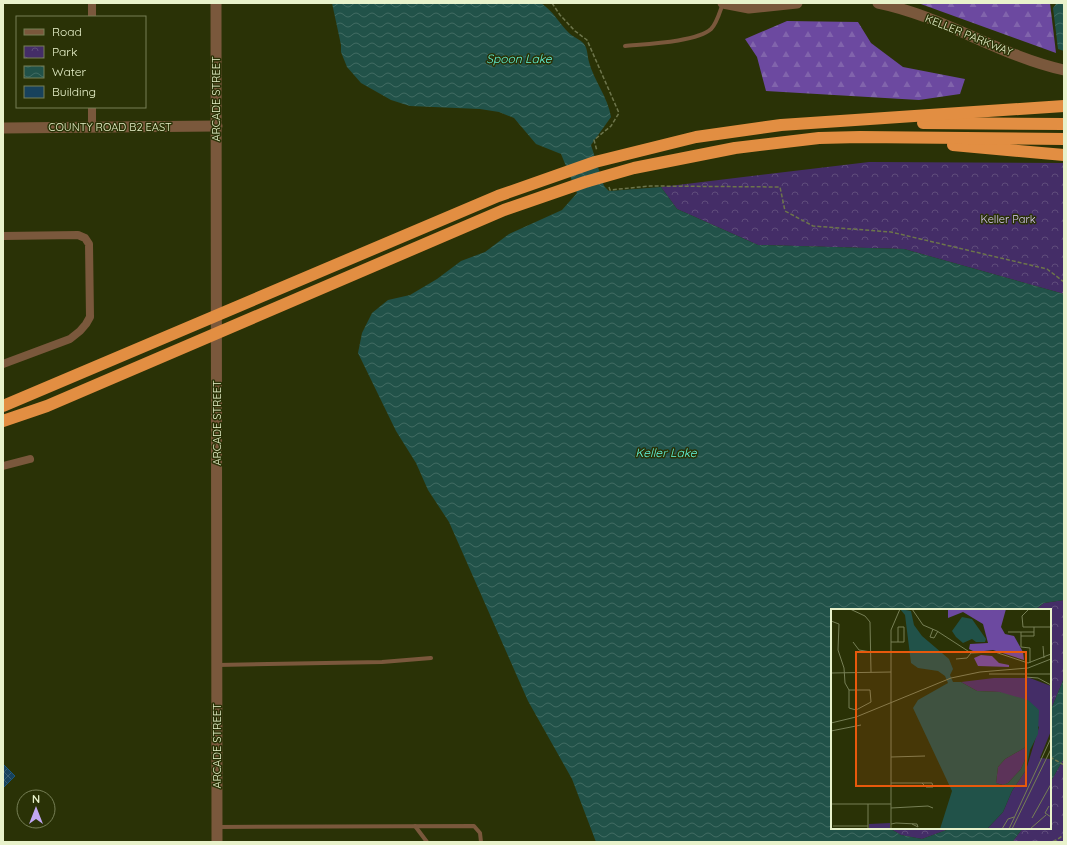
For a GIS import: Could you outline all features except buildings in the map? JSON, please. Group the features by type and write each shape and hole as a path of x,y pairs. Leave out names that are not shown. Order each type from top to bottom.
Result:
{"highway":[{"path":"3,406 498,196 547,177 617,156 696,137 796,124 1064,106"},
{"path":"796,124 1064,124"},
{"path":"860,137 1064,155"},
{"path":"3,421 47,406 504,210 552,192 623,171 684,157 735,148 819,138 1064,139"}],"street":[{"path":"92,3 92,16"},
{"name":"ARCADE STREET","path":"216,3 217,842"},
{"path":"723,3 749,8 797,3"},
{"name":"KELLER PARKWAY","path":"878,3 914,12 1036,62 1064,70"},
{"path":"92,108 92,126"},
{"name":"COUNTY ROAD B2 EAST","path":"3,128 216,126"},
{"path":"3,236 78,235 85,238 89,244 90,317 80,331 70,339 3,364"},
{"path":"3,466 30,459"}],"lane":[{"path":"625,46 660,43 700,35 712,29 723,3"},
{"path":"217,665 382,662 431,658"},
{"path":"415,826 427,842"},
{"path":"217,827 474,826 480,833 481,842"}],"path":[{"path":"552,3 560,15 575,31 587,40 619,113 611,126 594,140"},
{"path":"608,186 610,190 650,186 780,187 785,211 813,226 891,232 1047,269 1064,282"},
{"path":"1051,759 1063,765"},
{"path":"1053,842 1064,834"}],"green space":[{"path":"918,3 1050,3 1056,53"},
{"path":"787,21 858,22 871,43 903,67 965,79 960,94 919,100 766,91 757,57 745,39"},
{"name":"Keller Park","path":"869,162 1064,163 1064,294 904,249 758,245 677,209 661,187"},
{"path":"1064,600 1064,678 1051,710 1051,609 1036,609 1044,603"},
{"path":"1064,758 1064,842 1009,842 1013,841 1022,829 1051,829 1051,781"},
{"path":"891,829 949,829 922,839 901,835"}],"water":[{"name":"Keller Lake","path":"332,3 541,3 572,36 584,44 587,50 591,69 607,103 611,117 591,145 604,186 609,191 661,187 677,209 758,245 904,249 1064,294 1064,600 1044,603 1036,609 831,609 831,829 891,829 901,835 922,839 949,829 1022,829 1013,841 596,842 572,779 528,701 449,522 428,490 416,463 396,431 358,353 362,333 372,313 388,300 410,295 437,279 461,261 485,252 509,234 562,210 577,193 561,154 536,144 514,118 499,112 480,109 410,106 391,100 361,83 347,67 341,52 341,45"},
{"path":"1064,3 1064,51 1058,49 1053,8 1056,4"},
{"path":"1064,678 1064,758 1051,781 1051,710"}],"water label":[{"name":"Spoon Lake","path":"519,59"}]}
